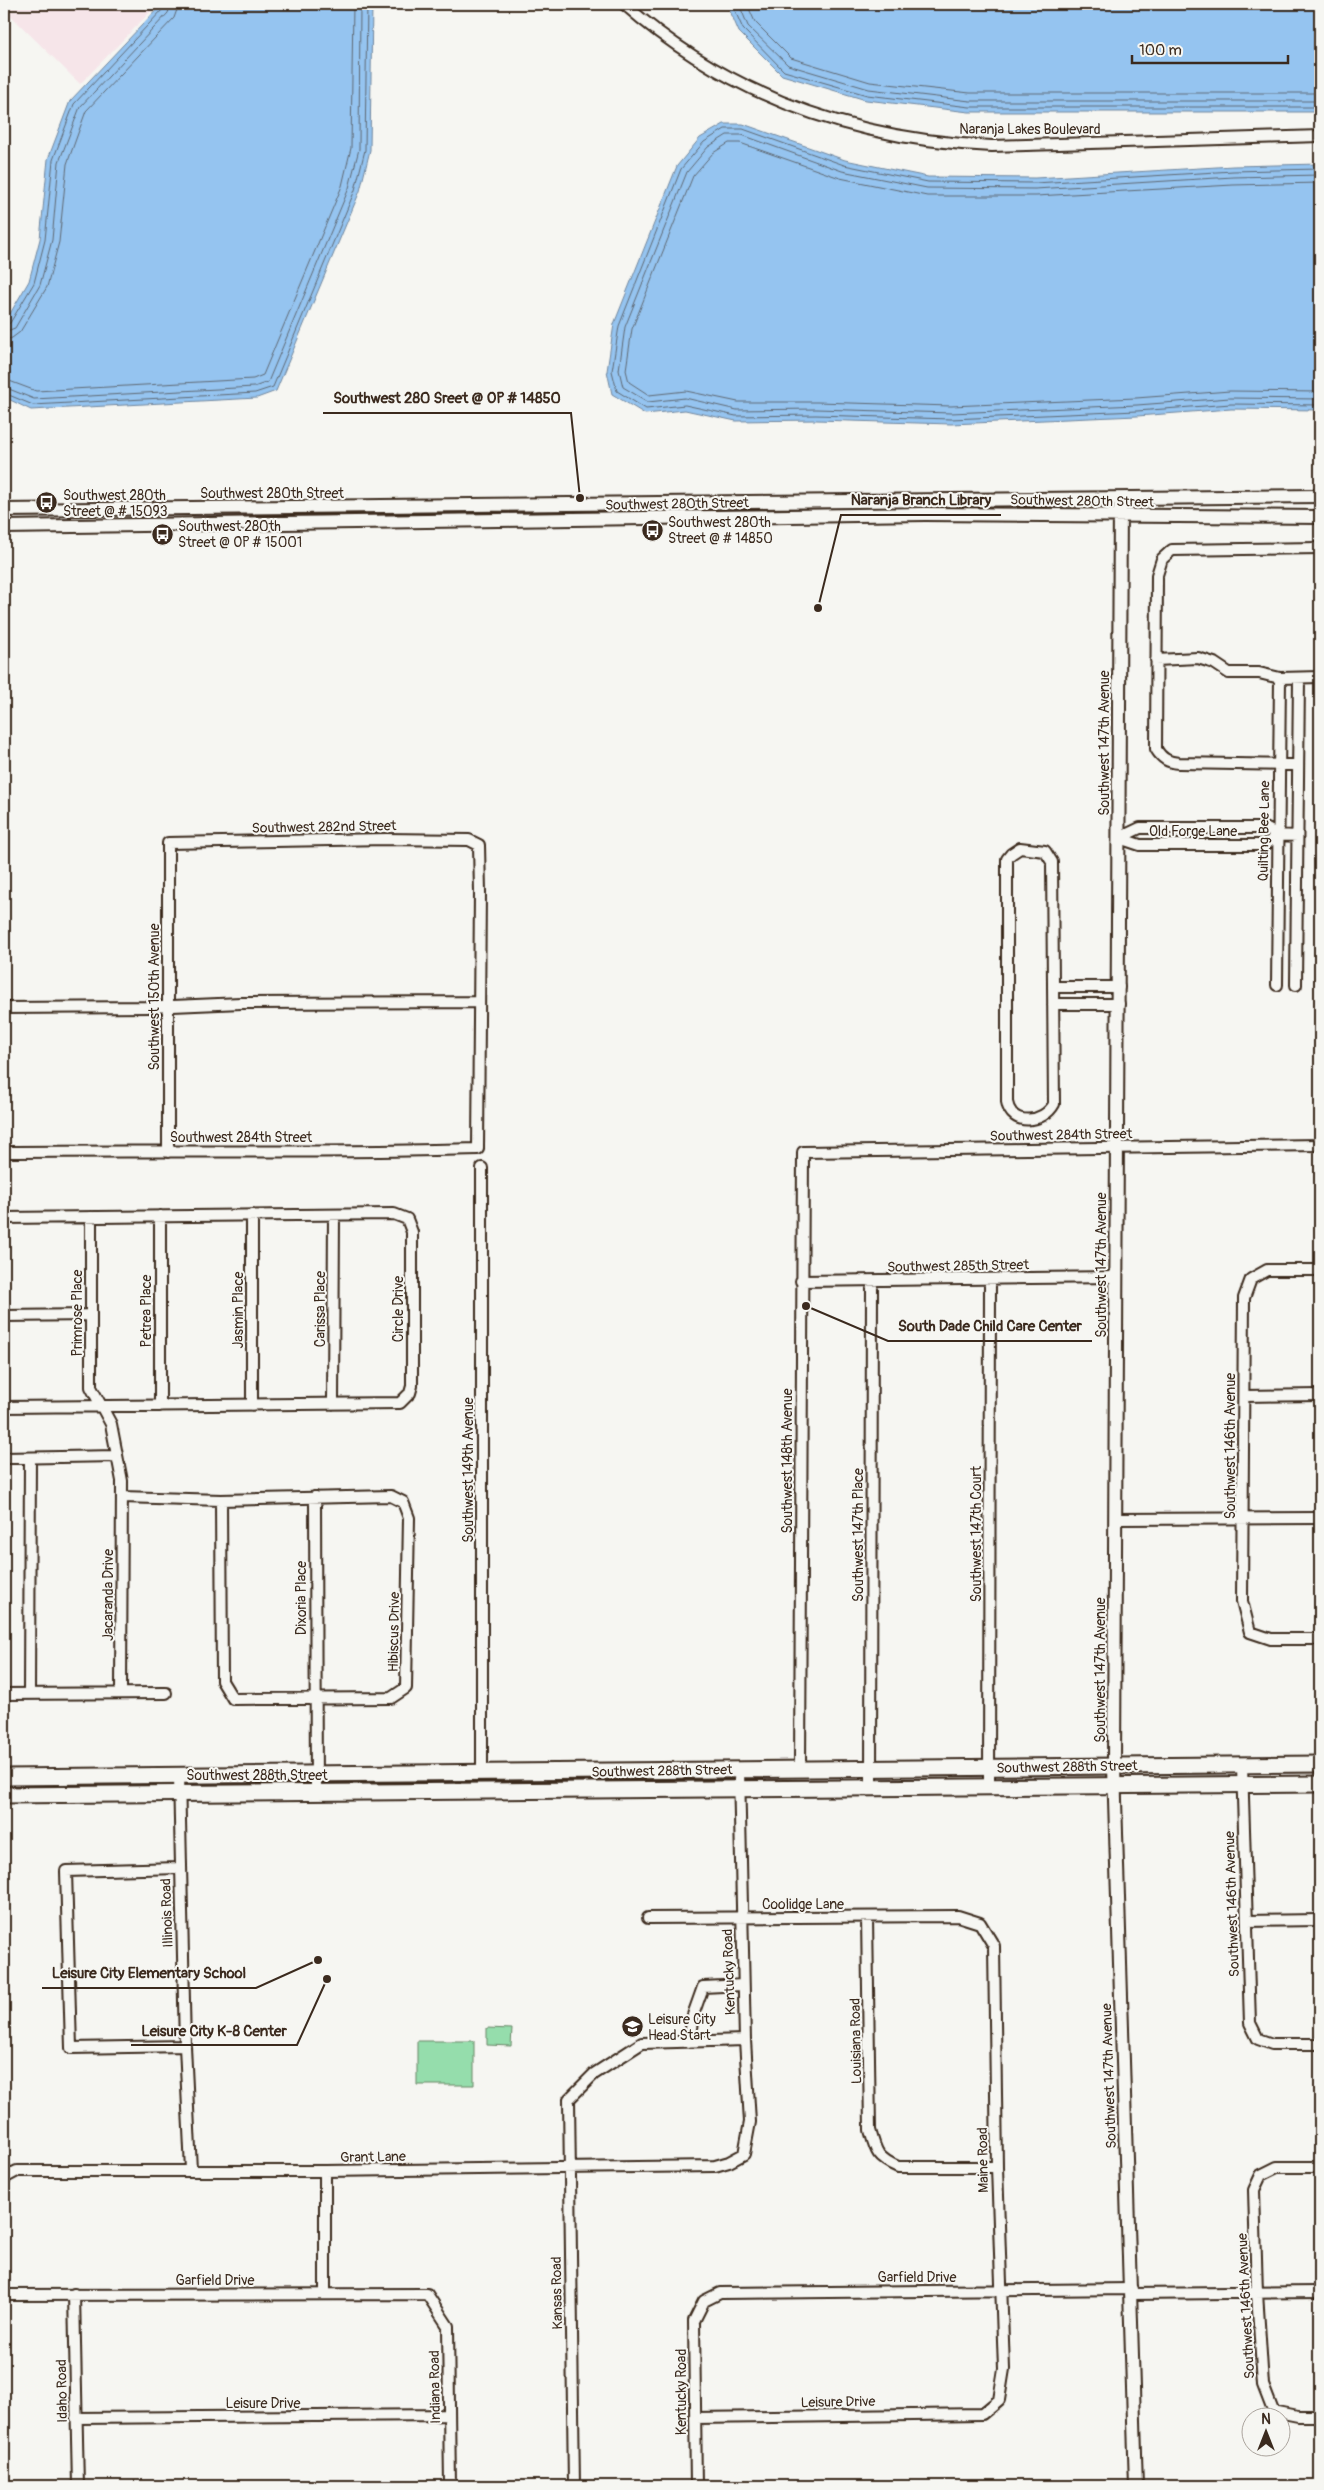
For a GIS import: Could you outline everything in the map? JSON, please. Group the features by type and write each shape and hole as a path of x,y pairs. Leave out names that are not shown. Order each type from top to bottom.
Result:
{"main road":[{"name":"Southwest 288th Street","path":"4,1777 1320,1764"},
{"name":"Southwest 288th Street","path":"4,1796 1320,1784"}],"street":[{"name":"Naranja Lakes Boulevard","path":"624,4 688,52 754,90 823,118 896,136 943,143 1011,146 1320,136"},
{"name":"Southwest 280th Street","path":"4,510 1320,496"},
{"path":"1219,498 1220,518"},
{"name":"Southwest 147th Avenue","path":"1120,499 1114,1786 1132,2292 1136,2486"},
{"path":"693,503 693,519"},
{"path":"594,504 596,520"},
{"path":"474,506 475,522"},
{"path":"339,507 340,523"},
{"path":"168,508 168,525"},
{"path":"64,509 64,526"},
{"name":"Southwest 280th Street","path":"4,527 693,519 926,514 1220,518 1320,517"},
{"path":"1298,765 1179,763 1169,762 1160,757 1156,749 1157,575 1162,559 1172,550 1320,548"},
{"path":"1156,660 1198,658 1214,663 1229,673 1259,673 1280,678 1320,677"},
{"name":"Quilting Bee Lane","path":"1276,985 1280,678"},
{"path":"1296,985 1299,678"},
{"name":"Old Forge Lane","path":"1119,838 1140,828 1265,828 1278,835 1297,836"},
{"name":"Old Forge Lane","path":"1119,838 1140,845 1265,845 1278,835"},
{"name":"Southwest 282nd Street","path":"168,843 386,839 469,840 479,845 479,1002"},
{"name":"Southwest 150th Avenue","path":"168,843 168,1152"},
{"path":"1020,848 1045,850 1052,862 1053,987 1054,1104 1050,1112 1040,1118 1020,1118 1012,1114 1007,1102 1007,859 1010,854 1020,848"},
{"path":"1053,987 1119,987"},
{"path":"4,1008 240,1003 479,1002"},
{"name":"Southwest 284th Street","path":"4,1152 478,1149 479,1002"},
{"path":"1053,1004 1119,1004"},
{"name":"Southwest 284th Street","path":"802,1152 1320,1145"},
{"name":"Southwest 148th Avenue","path":"800,1770 802,1152"},
{"name":"Southwest 149th Avenue","path":"482,1168 482,1773"},
{"name":"Jasmin Place","path":"252,1215 252,1405"},
{"name":"Carissa Place","path":"333,1404 334,1215"},
{"name":"Circle Drive","path":"4,1218 399,1215 410,1224 412,1242 410,1393 406,1399 395,1404 4,1407"},
{"name":"Petrea Place","path":"160,1216 160,1406"},
{"name":"Primrose Place","path":"91,1217 91,1387 102,1407"},
{"name":"Southwest 146th Avenue","path":"1320,1270 1266,1270 1251,1279 1244,1298 1242,1601 1250,1632 1271,1639 1320,1639"},
{"name":"Southwest 285th Street","path":"801,1281 1116,1277"},
{"name":"Southwest 147th Court","path":"990,1280 990,1788"},
{"name":"Southwest 147th Place","path":"871,1789 872,1281"},
{"path":"4,1316 90,1315"},
{"path":"1244,1396 1320,1395"},
{"path":"102,1407 110,1424 122,1481 122,1497"},
{"path":"4,1458 116,1456"},
{"path":"29,1694 30,1458"},
{"name":"Hibiscus Drive","path":"122,1497 221,1500 390,1496 403,1502 409,1518 406,1688 391,1698 233,1699 222,1681 221,1500"},
{"name":"Jacaranda Drive","path":"121,1693 122,1497"},
{"name":"Dixoria Place","path":"315,1497 316,1793"},
{"path":"1116,1519 1320,1518"},
{"path":"4,1694 166,1693"},
{"name":"Southwest 146th Avenue","path":"1242,1765 1250,2024 1258,2039 1272,2044 1320,2044"},
{"name":"Kentucky Road","path":"729,2162 744,2154 750,2122 743,1985 739,1771"},
{"name":"Illinois Road","path":"179,1775 185,2046 191,2170"},
{"path":"180,1868 66,1871 71,2048 185,2046"},
{"name":"Coolidge Lane","path":"648,1918 958,1916"},
{"name":"Maine Road","path":"958,1916 980,1923 994,1946 996,2167 1003,2376 999,2400 982,2414"},
{"name":"Louisiana Road","path":"867,1918 870,2130 875,2149 883,2160 898,2167 996,2167"},
{"path":"1247,1921 1320,1920"},
{"path":"743,1985 703,1988 693,2015 689,2042 745,2040"},
{"name":"Kansas Road","path":"574,2486 569,2098 594,2074 642,2043 689,2042"},
{"name":"Grant Lane","path":"4,2178 17,2171 325,2171 569,2168 715,2166 729,2162"},
{"name":"Southwest 146th Avenue","path":"1320,2167 1277,2167 1261,2175 1254,2190 1257,2293 1263,2385 1273,2411 1298,2416 1320,2416"},
{"path":"325,2171 325,2293"},
{"name":"Garfield Drive","path":"704,2301 720,2293 1001,2290 1320,2292"},
{"name":"Garfield Drive","path":"4,2296 74,2294 427,2294"},
{"name":"Idaho Road","path":"74,2294 78,2486"},
{"name":"Indiana Road","path":"427,2294 448,2326 450,2486"},
{"name":"Kentucky Road","path":"696,2486 694,2321 704,2301"},
{"name":"Leisure Drive","path":"695,2418 982,2414"},
{"name":"Leisure Drive","path":"76,2418 449,2415"}],"shaded area":[{"path":"4,4 158,4 80,84 4,9"}],"green space":[{"path":"487,2028 512,2029 511,2046 487,2045"},
{"path":"417,2041 474,2041 474,2085 417,2085"}],"water":[{"path":"162,4 372,4 370,150 360,191 276,391 257,398 31,410 4,397 4,324 29,281 40,239 48,159 70,101"},
{"path":"727,4 1320,4 1320,112 969,112 866,100 782,75 739,32"},
{"path":"724,124 743,124 845,160 928,177 1035,178 1233,166 1320,164 1320,410 1231,409 1137,416 951,424 816,420 736,421 685,410 645,414 612,394 607,371 614,324 677,166 700,138"}],"place":[{"name":"Southwest 280 Sreet @ OP # 14850","path":"580,498"},
{"name":"Southwest 280th Street @ # 15093","path":"47,503"},
{"name":"Southwest 280th Street @ # 14850","path":"652,530"},
{"name":"Southwest 280th Street @ OP # 15001","path":"162,534"},
{"name":"Naranja Branch Library","path":"818,608"},
{"name":"South Dade Child Care Center","path":"806,1306"},
{"name":"Leisure City Elementary School","path":"318,1960"},
{"name":"Leisure City K-8 Center","path":"327,1979"},
{"name":"Leisure City Head Start","path":"632,2027"}]}
